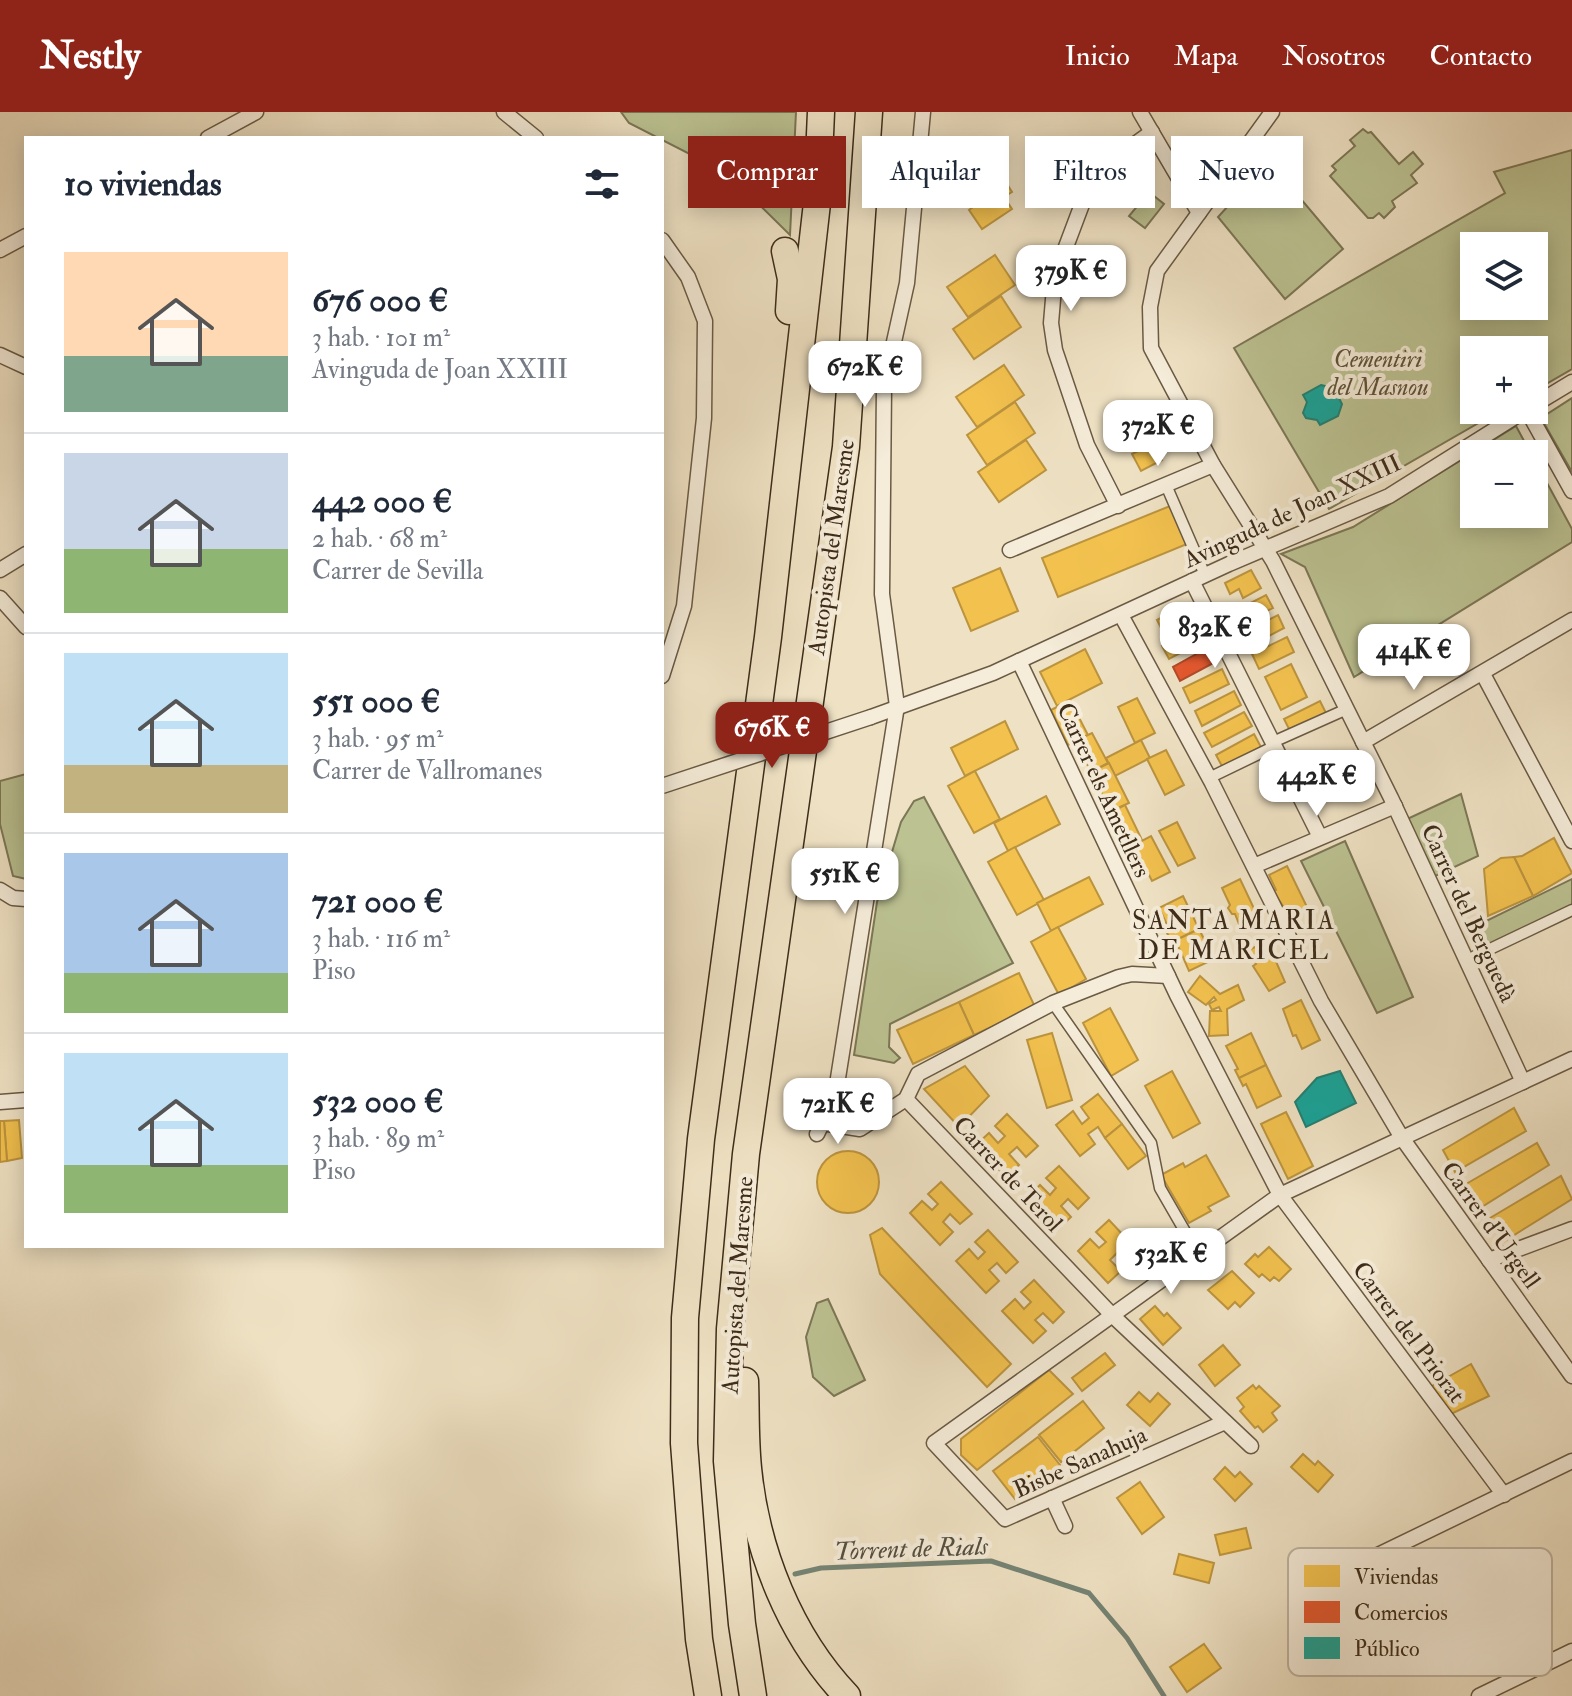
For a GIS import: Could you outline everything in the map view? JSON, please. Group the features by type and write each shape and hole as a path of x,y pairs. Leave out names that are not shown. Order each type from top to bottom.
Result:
{"highway":[{"name":"Autopista del Maresme","path":"708,1696 699,1639 684,1443 685,1318 701,1139 768,637 817,203 821,112"},
{"name":"Autopista del Maresme","path":"753,1696 742,1624 727,1461 730,1329 746,1154 846,447 869,112"},
{"path":"768,637 791,279 785,251"},
{"path":"730,1329 745,1360 749,1477 773,1572 805,1643 847,1696"}],"street":[{"path":"212,136 256,112"},
{"path":"504,112 534,136"},
{"path":"923,112 907,283 884,387 882,594 897,706 835,1097 820,1129 860,1129 906,1099 918,1074 1053,1003 1119,977 1132,974 1168,976"},
{"path":"1140,112 1199,213"},
{"name":"Carrer del Berguedà","path":"1272,112 1157,271 1150,307 1151,348 1213,465 1267,549 1395,806 1523,1082"},
{"path":"1118,506 1087,445 1055,350 1051,323 1055,276 1084,199 1113,160 1152,132"},
{"path":"0,250 24,237"},
{"path":"664,243 688,277 705,321 705,349 704,418 684,606 664,670"},
{"path":"0,355 24,366"},
{"path":"1548,397 1572,382"},
{"name":"Avinguda de Joan XXIII","path":"664,785 993,673 1199,578 1389,496 1505,424"},
{"path":"1535,424 1572,491"},
{"path":"1010,550 1213,465"},
{"path":"1166,485 1199,578 1320,837"},
{"path":"0,570 24,555"},
{"path":"0,598 24,625"},
{"name":"Carrer d'Urgell","path":"1121,615 1209,778 1321,1001 1402,1138 1572,1376"},
{"path":"1363,742 1572,620"},
{"name":"Carrer els Ametllers","path":"1019,661 1168,976 1280,1195"},
{"path":"1483,674 1572,841"},
{"path":"1209,778 1347,709"},
{"path":"1254,866 1395,806"},
{"path":"0,890 13,898 24,899"},
{"path":"1467,960 1572,910"},
{"path":"1053,1003 1151,1143 1160,1188 1198,1254"},
{"path":"1112,1315 1280,1195 1572,1059"},
{"name":"Carrer de Terol","path":"906,1099 1112,1315 1251,1446"},
{"path":"0,1102 24,1100"},
{"name":"Carrer del Priorat","path":"1280,1195 1504,1495"},
{"path":"1489,1260 1572,1229"},
{"name":"Bisbe Sanahuja","path":"1112,1315 934,1443 1005,1519 1225,1422"},
{"path":"1393,1548 1572,1461"},
{"path":"1052,1498 1065,1526"},
{"path":"1552,1661 1572,1651"},
{"path":"1479,1696 1520,1676"}],"green space":[{"path":"621,112 796,112 795,136 688,136 688,153 664,141 664,136 654,136 629,123"},
{"path":"1363,129 1371,132 1399,164 1413,152 1423,164 1411,175 1417,183 1392,201 1395,207 1384,218 1379,213 1368,218 1330,176 1336,170 1332,166 1355,146 1350,140"},
{"name":"Cementiri del Masnou","path":"1572,150 1572,369 1548,383 1548,336 1460,336 1460,424 1477,424 1329,509 1234,348 1505,193 1494,172"},
{"path":"1155,197 1164,204 1145,228 1129,216 1136,208 1155,208"},
{"path":"1303,201 1343,249 1285,299 1218,217 1226,208 1303,208"},
{"path":"763,208 791,208 790,235"},
{"path":"1572,398 1572,472 1544,424 1548,424 1548,413"},
{"path":"1516,426 1524,440 1493,440"},
{"path":"1460,461 1460,528 1548,528 1548,485 1572,529 1572,542 1354,677 1305,567 1281,554 1353,527"},
{"path":"24,775 24,879 13,876 0,824 0,781"},
{"path":"1461,794 1478,856 1431,878 1405,820"},
{"path":"924,797 1013,963 890,1024 889,1047 900,1058 894,1063 854,1055 877,902 901,822 914,801"},
{"path":"1345,841 1413,997 1377,1013 1301,861"},
{"path":"1572,879 1572,910 1490,949 1478,925"},
{"path":"828,1299 865,1380 834,1396 813,1377 806,1337 817,1303"}],"building: Viviendas":[{"path":"1009,204 1012,209 982,229 969,210 1009,208"},
{"path":"995,255 1015,285 968,317 947,287"},
{"path":"1001,296 1021,327 974,359 953,329"},
{"path":"1004,365 1024,395 977,427 956,397"},
{"path":"1319,396 1327,396 1332,405 1330,412 1319,414 1314,409 1314,401"},
{"path":"1015,402 1035,433 987,465 967,435"},
{"path":"1026,440 1046,470 999,502 978,472"},
{"path":"1153,443 1162,460 1141,471 1132,454"},
{"path":"1170,506 1187,544 1058,597 1042,558"},
{"path":"1000,568 1018,611 971,631 953,588"},
{"path":"1251,570 1261,588 1243,598 1239,589 1230,594 1225,583"},
{"path":"1266,595 1273,608 1237,626 1231,613"},
{"path":"1189,603 1197,619 1165,636 1157,620"},
{"path":"1278,615 1284,628 1248,647 1241,634"},
{"path":"1198,627 1205,640 1169,659 1162,646"},
{"path":"1287,637 1294,652 1259,669 1252,654"},
{"path":"1085,649 1102,683 1057,706 1040,672"},
{"path":"1291,664 1307,697 1281,710 1265,677"},
{"path":"1222,669 1229,684 1190,703 1183,688"},
{"path":"1234,691 1241,705 1202,726 1195,711"},
{"path":"1137,698 1155,733 1135,743 1118,707"},
{"path":"1070,700 1088,735 1068,745 1051,710"},
{"path":"1320,701 1327,715 1291,733 1284,719"},
{"path":"1244,712 1252,726 1212,747 1204,733"},
{"path":"1005,721 1018,749 965,776 951,748"},
{"path":"1092,733 1108,763 1091,772 1075,741"},
{"path":"1254,734 1261,747 1223,768 1216,755"},
{"path":"1141,740 1150,758 1115,776 1106,758"},
{"path":"1166,750 1184,785 1165,795 1147,759"},
{"path":"1109,763 1129,803 1111,811 1091,772"},
{"path":"975,771 1000,819 974,833 948,786"},
{"path":"1046,796 1060,824 1008,851 994,823"},
{"path":"1125,805 1142,840 1123,850 1105,815"},
{"path":"1177,822 1195,858 1178,866 1159,831"},
{"path":"1151,836 1170,872 1152,881 1134,845"},
{"path":"1554,838 1572,873 1533,896 1514,857 1522,856"},
{"path":"1015,847 1044,900 1017,915 988,862"},
{"path":"1514,857 1533,896 1488,916 1484,869 1501,858"},
{"path":"1287,866 1307,907 1289,915 1273,891 1276,890 1269,875"},
{"path":"1089,877 1103,904 1051,931 1037,903"},
{"path":"1240,879 1259,919 1241,929 1235,914 1228,908 1230,905 1222,888"},
{"path":"1183,896 1199,929 1172,942 1159,908"},
{"path":"1058,927 1086,979 1059,995 1031,942"},
{"path":"1199,929 1214,959 1189,971 1179,948 1175,950 1172,942"},
{"path":"1267,941 1285,982 1269,991 1253,966 1256,964 1249,950"},
{"path":"1019,973 1035,1007 974,1035 959,1002"},
{"path":"1200,976 1220,994 1238,985 1244,1000 1227,1009 1228,1035 1209,1036 1210,1011 1221,1011 1219,1007 1212,1010 1209,1004 1216,1000 1214,997 1206,1005 1188,992"},
{"path":"1301,1000 1320,1040 1302,1049 1296,1035 1293,1036 1283,1009"},
{"path":"959,1002 974,1035 913,1064 897,1030"},
{"path":"1110,1008 1138,1060 1111,1076 1083,1023"},
{"path":"1052,1033 1072,1100 1047,1108 1027,1040"},
{"path":"1251,1033 1266,1065 1239,1078 1235,1070 1238,1069 1226,1046"},
{"path":"1266,1065 1281,1096 1257,1108 1246,1084 1243,1086 1239,1078"},
{"path":"965,1066 989,1096 959,1127 924,1089"},
{"path":"1172,1071 1200,1123 1173,1138 1145,1086"},
{"path":"1098,1094 1122,1124 1105,1138 1098,1127 1088,1134 1095,1144 1080,1156 1056,1125 1073,1111 1082,1124 1089,1118 1081,1107"},
{"path":"1514,1108 1526,1131 1455,1172 1443,1150"},
{"path":"1286,1112 1313,1166 1288,1179 1261,1124"},
{"path":"1007,1114 1038,1146 1026,1157 1017,1147 1009,1154 1019,1165 1006,1177 976,1145 989,1133 998,1143 1005,1136 995,1126"},
{"path":"19,1120 22,1158 7,1161 4,1121"},
{"path":"0,1121 4,1121 7,1161 0,1162"},
{"path":"1122,1124 1146,1156 1128,1169 1105,1138"},
{"path":"1537,1143 1549,1165 1480,1208 1466,1184"},
{"path":"848,1151 870,1160 879,1182 870,1204 848,1213 826,1204 817,1182 826,1160"},
{"path":"1206,1155 1229,1196 1208,1207 1211,1211 1189,1223 1161,1175 1183,1163 1185,1167"},
{"path":"1059,1166 1089,1198 1078,1209 1068,1199 1061,1206 1071,1217 1058,1229 1028,1197 1040,1185 1050,1195 1056,1188 1046,1178"},
{"path":"1561,1176 1572,1199 1503,1242 1490,1218"},
{"path":"941,1182 972,1214 960,1224 950,1214 943,1222 953,1232 940,1245 910,1213 922,1201 932,1210 938,1204 928,1194"},
{"path":"1109,1220 1139,1252 1128,1262 1118,1252 1110,1260 1121,1271 1108,1283 1078,1251 1090,1239 1099,1248 1106,1242 1096,1232"},
{"path":"882,1228 1011,1364 987,1387 880,1274 870,1235"},
{"path":"988,1230 1018,1262 1006,1273 997,1263 989,1270 999,1281 986,1293 956,1261 969,1249 978,1259 985,1252 975,1242"},
{"path":"1269,1247 1291,1269 1279,1281 1274,1277 1270,1281 1262,1274 1259,1277 1245,1264"},
{"path":"1232,1271 1254,1293 1240,1307 1235,1302 1228,1309 1208,1290"},
{"path":"1034,1280 1064,1312 1053,1323 1043,1313 1035,1320 1046,1331 1033,1343 1002,1311 1015,1299 1024,1309 1031,1302 1021,1292"},
{"path":"1155,1306 1164,1316 1167,1313 1181,1328 1163,1345 1140,1319"},
{"path":"1223,1345 1240,1365 1215,1386 1199,1365"},
{"path":"1105,1353 1115,1365 1082,1391 1072,1378"},
{"path":"1471,1364 1489,1396 1451,1414 1432,1386"},
{"path":"1049,1370 1073,1394 977,1470 961,1455 961,1439"},
{"path":"1253,1385 1256,1389 1259,1386 1280,1406 1272,1413 1277,1420 1263,1432 1258,1426 1255,1428 1240,1411 1244,1407 1237,1398"},
{"path":"1139,1392 1150,1402 1158,1393 1170,1404 1150,1426 1127,1405"},
{"path":"1083,1401 1104,1428 1061,1462 1039,1435"},
{"path":"1038,1437 1060,1465 1015,1499 993,1471"},
{"path":"1303,1454 1315,1465 1318,1461 1333,1475 1318,1492 1291,1467"},
{"path":"1225,1467 1235,1477 1240,1472 1252,1484 1235,1501 1214,1479"},
{"path":"1140,1482 1164,1517 1142,1534 1117,1498"},
{"path":"1246,1528 1251,1548 1220,1555 1215,1535"},
{"path":"1179,1554 1214,1563 1209,1583 1174,1574"},
{"path":"1204,1644 1221,1668 1187,1692 1170,1667"}],"building: Comercios":[{"path":"1209,647 1217,661 1180,681 1173,667"}],"building: Público":[{"path":"1321,385 1334,388 1342,404 1338,416 1320,425 1303,413 1307,402 1303,395"},
{"path":"1340,1071 1356,1103 1306,1127 1295,1102 1317,1078"}],"waterway":[{"name":"Torrent de Rials","path":"795,1574 821,1568 991,1561 1089,1593 1127,1638 1164,1696"}],"district":[{"name":"SANTA MARIA DE MARICEL","path":"1234,935"}]}
